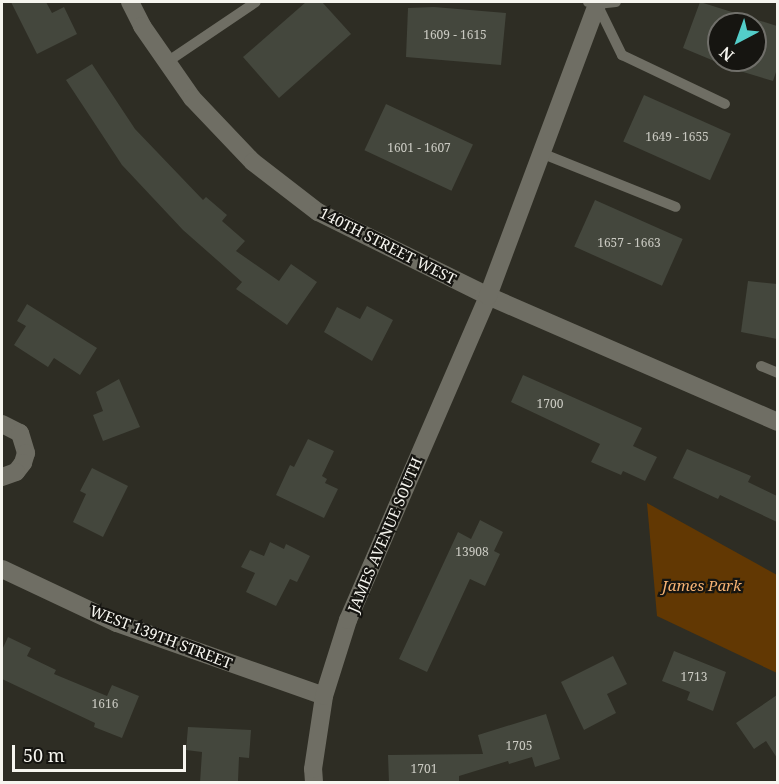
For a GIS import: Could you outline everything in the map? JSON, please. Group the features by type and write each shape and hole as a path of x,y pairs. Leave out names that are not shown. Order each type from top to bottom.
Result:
{"street":[{"name":"140TH STREET WEST","path":"130,2 142,26 192,98 253,162 318,212 488,296 777,422"},
{"path":"488,296 542,153 595,2"},
{"name":"JAMES AVENUE SOUTH","path":"314,783 313,769 324,696 348,620 488,296"},
{"path":"2,424 20,433 26,453 23,463 16,472 2,477"},
{"name":"WEST 139TH STREET","path":"2,569 117,623 324,696"}],"lane":[{"path":"167,62 256,2"},
{"path":"616,2 595,2 622,55 725,104"},
{"path":"542,153 676,207"},
{"path":"761,366 777,373"}],"green space":[{"name":"James Park","path":"647,503 777,575 777,673 657,616"}],"building":[{"path":"11,2 46,2 52,13 64,7 77,34 37,54"},
{"path":"306,2 322,2 351,34 279,98 243,57"},
{"path":"700,2 732,12 707,12 707,58 683,48"},
{"path":"434,7 506,13 501,65 406,57 408,8"},
{"path":"767,23 777,26 777,69 773,81 743,72 767,72"},
{"path":"92,64 135,129 203,200 206,197 227,215 222,221 245,241 236,251 279,281 291,264 317,282 287,325 236,289 242,282 183,230 122,165 66,80"},
{"path":"644,95 731,134 710,180 623,142"},
{"path":"386,104 473,145 451,191 364,150"},
{"path":"595,200 683,239 662,286 574,247"},
{"path":"748,281 777,284 777,339 741,332"},
{"path":"27,304 97,348 80,375 54,358 48,367 14,345 26,326 17,321"},
{"path":"367,306 393,320 372,361 324,332 337,307 360,319"},
{"path":"523,375 642,428 633,446 657,457 645,481 623,471 621,475 591,462 600,444 511,402"},
{"path":"119,379 140,427 103,441 93,415 103,411 96,392"},
{"path":"308,439 334,451 322,476 327,479 325,483 338,489 324,518 276,495 290,465 294,467"},
{"path":"687,449 751,476 748,482 777,496 777,522 720,495 718,499 673,478"},
{"path":"92,468 128,486 103,537 73,522 86,494 80,491"},
{"path":"480,520 503,532 494,551 500,554 485,586 470,579 427,672 399,659 458,532 471,539"},
{"path":"270,542 284,549 286,544 310,556 297,582 290,579 276,606 246,592 255,573 241,567 250,550 264,556"},
{"path":"8,637 31,648 27,656 56,670 54,674 107,696 112,685 139,696 122,738 94,727 95,723 2,679 2,650"},
{"path":"674,651 726,672 713,711 687,700 690,692 662,681"},
{"path":"613,656 627,684 607,694 616,713 584,730 561,682"},
{"path":"777,695 777,758 766,741 754,749 736,723"},
{"path":"546,714 560,759 535,767 532,757 509,764 508,761 459,776 459,783 389,783 388,755 483,754 478,735"},
{"path":"188,727 251,730 249,758 239,757 238,781 200,783 202,752 186,750"}]}
